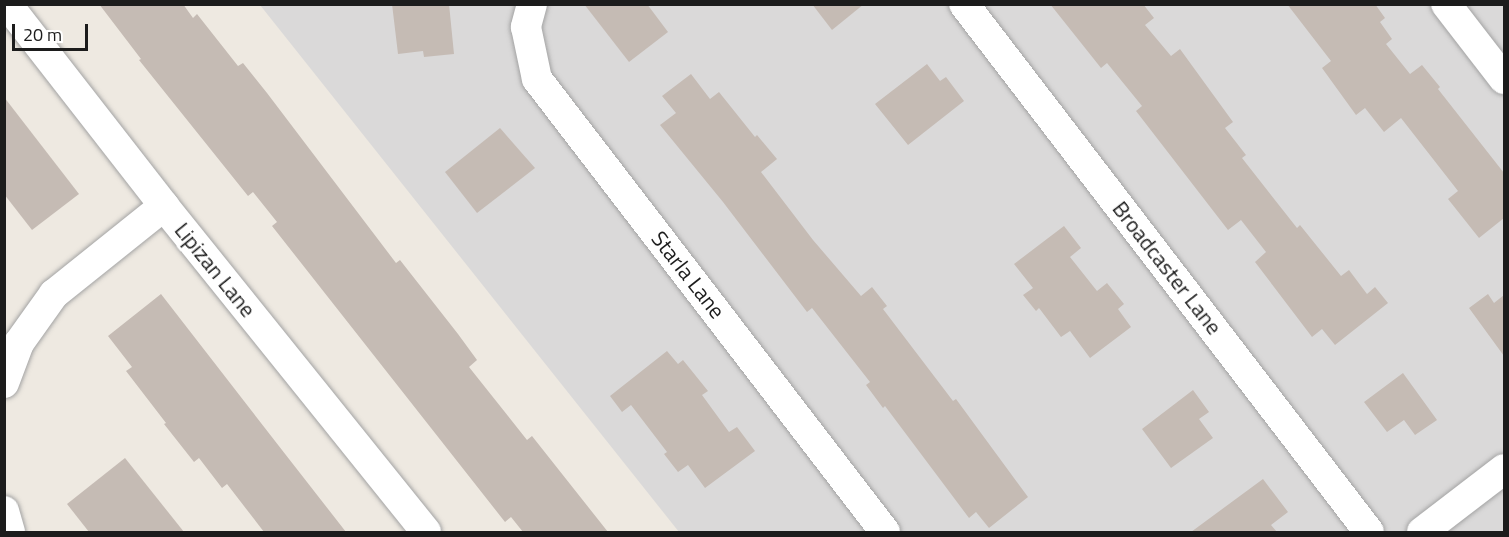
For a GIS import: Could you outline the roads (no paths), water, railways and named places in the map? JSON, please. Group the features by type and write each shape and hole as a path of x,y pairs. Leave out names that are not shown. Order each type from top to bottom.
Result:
{"street":[{"name":"Lipizan Lane","path":"7,4 164,206 426,532"},
{"name":"Starla Lane","path":"532,4 526,27 537,79 885,532"},
{"name":"Broadcaster Lane","path":"964,4 1369,532"},
{"path":"1446,4 1494,44 1504,79"},
{"path":"4,383 19,344 54,294 164,206"},
{"path":"1422,532 1504,469"},
{"path":"4,511 10,532"}]}
